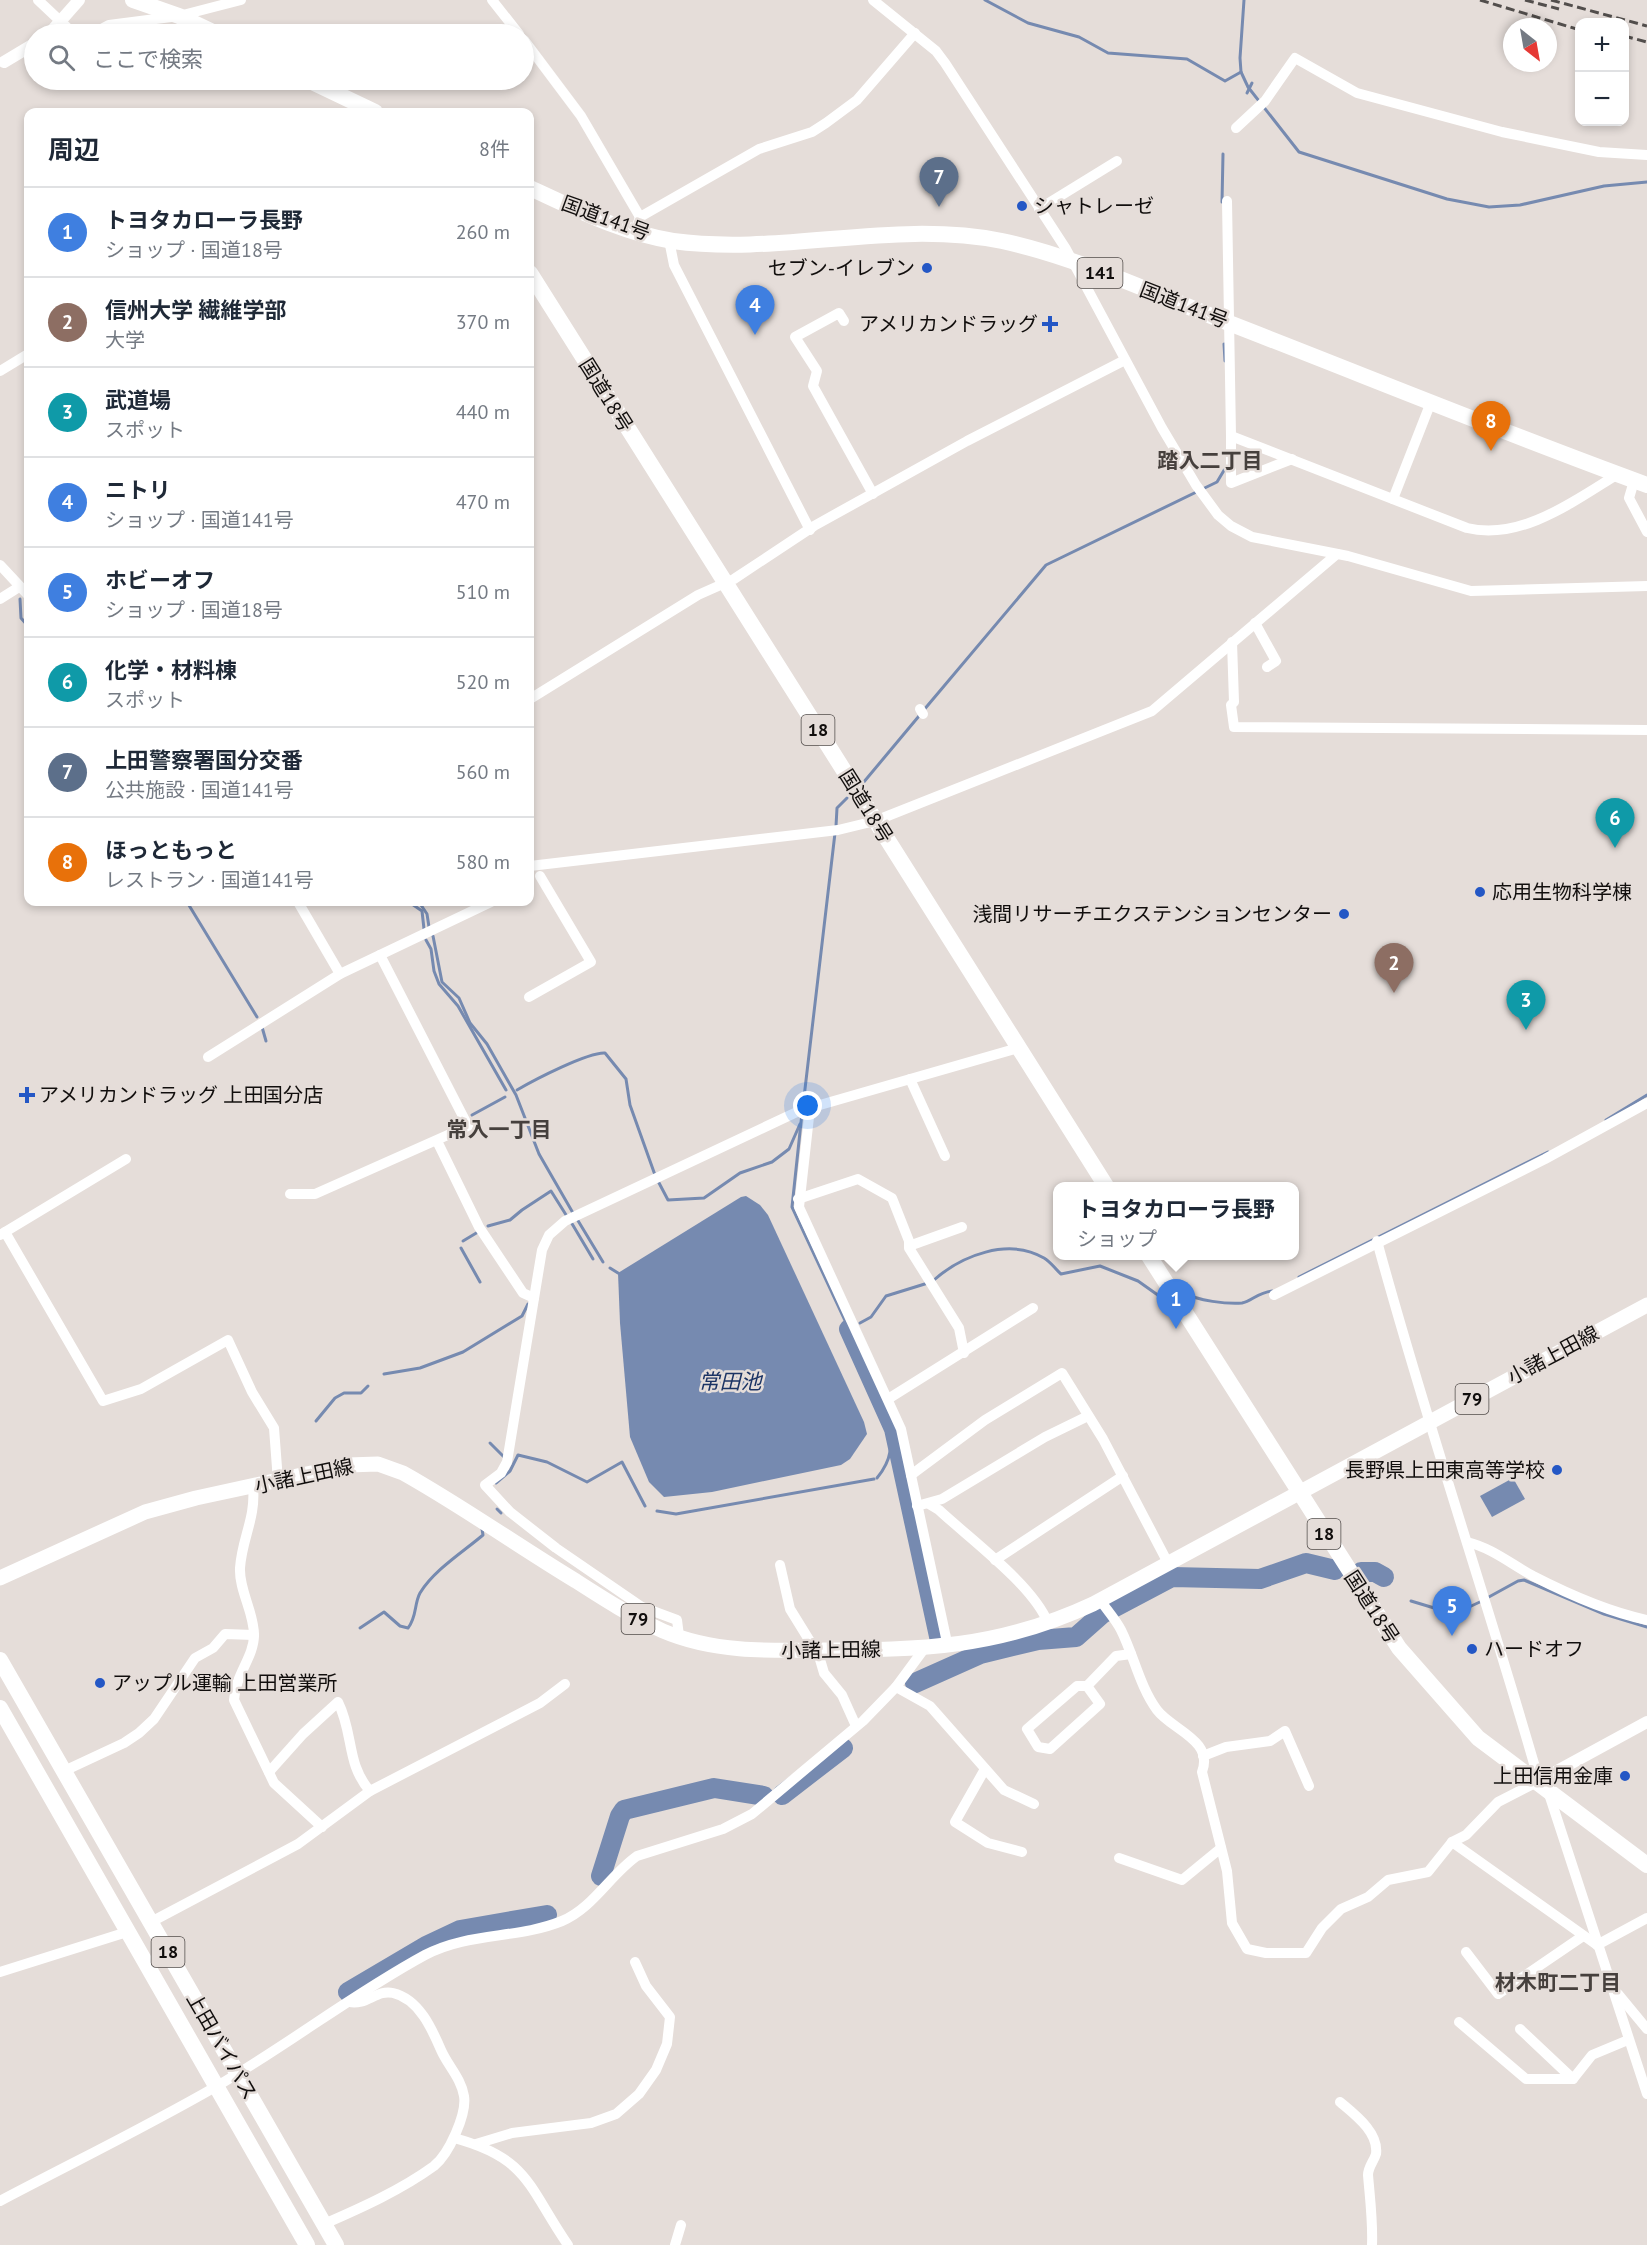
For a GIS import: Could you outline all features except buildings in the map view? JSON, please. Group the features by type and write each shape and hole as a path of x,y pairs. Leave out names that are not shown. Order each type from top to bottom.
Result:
{"highway":[{"path":"133,0 196,24"},
{"path":"329,90 367,108"},
{"name":"国道141号","path":"534,190 617,227 638,224 669,240 739,244 848,236 942,233 1012,244 1074,263 1641,483"},
{"name":"国道18号","path":"534,279 1103,1182"},
{"name":"国道18号","path":"1152,1260 1399,1648 1478,1738 1549,1794 1647,1865"},
{"name":"上田バイパス","path":"0,1660 336,2245"},
{"name":"上田バイパス","path":"0,1708 304,2244"}],"main road":[{"name":"小諸上田線","path":"0,1578 145,1512 361,1463 393,1469 630,1615 679,1636 714,1646 764,1651 948,1647 1002,1637 1048,1623 1100,1600 1647,1305"}],"street":[{"path":"38,0 64,24"},
{"path":"58,24 79,0"},
{"path":"117,24 179,16 241,0"},
{"path":"492,0 511,24"},
{"path":"873,0 915,33 945,63 1074,263 1125,360 1196,485 1218,515 1243,534 1337,554 1471,591 1647,586"},
{"path":"534,53 581,116 638,224 759,149 812,132 826,123 857,100 915,33"},
{"path":"4,62 24,50"},
{"path":"1236,128 1262,104 1296,58 1357,93 1502,132 1567,146 1599,152 1647,155"},
{"path":"1039,209 1117,161"},
{"path":"1227,201 1231,483 1292,459"},
{"path":"669,240 674,265 810,530"},
{"path":"844,321 839,313 795,337 817,372 813,386 873,494"},
{"path":"0,371 24,356"},
{"path":"534,696 662,616 698,595 725,584 810,530 873,494 968,441 1125,360"},
{"path":"1394,499 1431,402"},
{"path":"1231,436 1467,528 1507,531 1525,525 1617,474"},
{"path":"1641,483 1629,498 1647,532"},
{"path":"534,866 834,830 875,820 1145,715 1337,554"},
{"path":"0,565 24,591"},
{"path":"0,599 19,587"},
{"path":"1255,623 1276,661 1267,667"},
{"path":"1232,642 1234,702 1231,705 1234,727 1647,730"},
{"path":"529,998 591,962 535,879 549,864"},
{"path":"300,906 340,974"},
{"path":"208,1057 340,974 483,906"},
{"path":"290,1194 315,1194 468,1126 380,955"},
{"path":"679,1636 677,1620 642,1607 556,1548 510,1512 485,1485 497,1477 507,1462 534,1298 545,1243 550,1233 565,1221 805,1110 1018,1048"},
{"path":"909,1079 945,1156"},
{"path":"1274,1295 1306,1275 1545,1159 1647,1103"},
{"path":"805,1110 798,1199 801,1212 902,1434 911,1475 923,1505 948,1647"},
{"path":"437,1141 479,1227 525,1295 534,1298"},
{"path":"126,1159 3,1233 103,1401 141,1389 228,1340 252,1392 274,1428 278,1481"},
{"path":"798,1199 860,1179 892,1198 909,1246 959,1328 964,1353"},
{"path":"909,1246 962,1227"},
{"path":"1377,1241 1419,1396 1486,1599 1535,1767 1535,1783"},
{"path":"888,1399 1033,1308"},
{"path":"911,1475 986,1420 1061,1373 1123,1476 1168,1563"},
{"path":"923,1505 942,1499 1045,1437 1088,1416"},
{"path":"994,1560 1123,1476"},
{"path":"253,1486 254,1511 243,1551 240,1578 254,1635 234,1685 234,1700 274,1783 322,1827"},
{"path":"923,1505 994,1560 1039,1605 1048,1623"},
{"path":"1467,1542 1483,1546 1534,1576 1575,1595 1647,1620"},
{"path":"780,1565 790,1608 815,1650 824,1673 842,1695 856,1726"},
{"path":"1100,1600 1120,1629 1158,1711 1197,1743 1203,1756 1205,1764 1202,1772 1227,1871 1232,1923 1247,1949 1266,1953 1306,1953 1322,1928 1341,1909 1362,1901 1388,1880 1428,1872 1452,1842 1466,1835 1498,1802 1647,1722"},
{"path":"64,1771 124,1743 138,1733 154,1719 195,1658 213,1647 225,1634 254,1635"},
{"path":"0,2201 216,2086 411,1964 442,1948 475,1938 565,1920 594,1898 625,1865 637,1856 723,1829 752,1814 856,1726 896,1687 924,1649"},
{"path":"1087,1686 1100,1704 1050,1749 1038,1747 1027,1729 1077,1686 1087,1686 1116,1656 1131,1654"},
{"path":"151,1922 260,1867 322,1827 370,1791 546,1700 565,1684"},
{"path":"896,1687 930,1706 1004,1790 1034,1804"},
{"path":"268,1772 303,1734 338,1702 348,1721 354,1769 370,1791"},
{"path":"1203,1756 1226,1747 1270,1741 1285,1731 1308,1786"},
{"path":"985,1769 955,1822 988,1843 1022,1852"},
{"path":"1549,1794 1647,2094"},
{"path":"1452,1842 1597,1945"},
{"path":"1119,1858 1182,1880 1221,1848"},
{"path":"1597,1945 1647,1918"},
{"path":"0,1972 127,1932"},
{"path":"1466,1952 1498,1994 1583,1936"},
{"path":"476,2144 512,2133 591,2123 616,2114 639,2094 656,2070 667,2044 670,2017 646,1986 635,1962"},
{"path":"1614,1989 1647,2029"},
{"path":"324,2224 380,2198 436,2164 454,2138 464,2097 459,2081 426,2018 393,1993 382,1994 360,2005 349,2002"},
{"path":"1459,2022 1526,2079 1574,2079"},
{"path":"1520,2029 1574,2079"},
{"path":"1574,2079 1592,2055 1628,2040"},
{"path":"1340,2102 1360,2119 1372,2135 1376,2153 1368,2172 1373,2210 1372,2245"},
{"path":"454,2138 476,2144 512,2162 523,2174 568,2245"},
{"path":"675,2245 681,2225"}],"water":[{"name":"常田池","path":"746,1196 760,1205 768,1215 864,1422 867,1434 850,1459 841,1465 712,1492 664,1497 649,1482 630,1437 618,1273"},
{"path":"1513,1478 1525,1499 1492,1517 1480,1496"}],"waterway":[{"path":"985,0 1028,23 1079,37 1108,53 1187,59 1225,81 1241,72"},
{"path":"1244,0 1241,72 1248,87 1299,152 1447,199 1489,207 1520,205 1604,186 1647,182"},
{"path":"1247,93 1252,83"},
{"path":"1222,202 1223,154"},
{"path":"1224,344 1225,361"},
{"path":"923,711 1046,565 1217,482 1226,467"},
{"path":"20,599 21,618 24,621"},
{"path":"863,783 919,716"},
{"path":"836,826 837,808 847,798"},
{"path":"803,1106 835,833"},
{"path":"189,906 257,1017"},
{"path":"415,906 422,911 424,929"},
{"path":"422,906 427,914 429,927"},
{"path":"433,936 442,982 459,998 470,1023 487,1044 516,1095 539,1154 573,1213"},
{"path":"426,940 431,949 434,971 439,984 458,1006 506,1090"},
{"path":"262,1027 266,1041"},
{"path":"517,1090 574,1062 605,1053 626,1079 630,1105 655,1175"},
{"path":"1606,1120 1647,1095"},
{"path":"472,1115 505,1097"},
{"path":"802,1113 792,1207 849,1329"},
{"path":"658,1181 668,1200 704,1198 740,1173 772,1162 789,1149 800,1124"},
{"path":"1299,1277 1548,1152"},
{"path":"488,1226 510,1220 551,1191 568,1218"},
{"path":"577,1219 603,1262"},
{"path":"571,1222 593,1259"},
{"path":"463,1241 478,1232"},
{"path":"461,1248 480,1282"},
{"path":"934,1280 945,1271 971,1257 1000,1249 1015,1249 1044,1258 1061,1274 1100,1266 1138,1281 1162,1298"},
{"path":"610,1268 618,1273"},
{"path":"860,1323 871,1317 886,1296 928,1283"},
{"path":"1186,1293 1204,1300 1242,1303 1262,1293 1272,1291"},
{"path":"384,1374 420,1368 463,1352 522,1316 528,1304"},
{"path":"849,1329 894,1429 940,1641"},
{"path":"316,1421 335,1398 344,1393 361,1393 368,1386"},
{"path":"877,1478 887,1463 889,1455 891,1441 889,1415"},
{"path":"490,1443 504,1457"},
{"path":"496,1483 510,1471 518,1455 547,1462 587,1482 622,1462 645,1506"},
{"path":"657,1511 676,1514 874,1479"},
{"path":"497,1509 501,1513"},
{"path":"360,1628 384,1612 400,1626 408,1628 413,1619 420,1593 441,1569 483,1535 482,1529"},
{"path":"915,1683 980,1654 1038,1640 1076,1637 1102,1614 1172,1577 1260,1579 1306,1563 1335,1570"},
{"path":"1361,1572 1375,1572 1384,1577"},
{"path":"1487,1598 1524,1580 1604,1614 1647,1627"},
{"path":"1411,1601 1454,1614 1482,1601"},
{"path":"782,1795 843,1748"},
{"path":"601,1876 620,1816 624,1810 714,1788 764,1796"},
{"path":"348,1992 426,1946 460,1930 547,1915"}],"railway":[{"path":"1480,0 1575,28"},
{"path":"1525,0 1559,9"},
{"path":"1551,0 1647,26"},
{"path":"1629,37 1647,42"}],"place":[{"name":"シャトレーゼ","path":"1022,206"},
{"name":"上田警察署国分交番","path":"939,207"},
{"name":"セブン-イレブン","path":"927,268"},
{"name":"アメリカンドラッグ","path":"1050,324"},
{"name":"ニトリ","path":"755,335"},
{"name":"ほっともっと","path":"1491,451"},
{"name":"化学・材料棟","path":"1615,848"},
{"name":"応用生物科学棟","path":"1480,892"},
{"name":"浅間リサーチエクステンションセンター","path":"1344,914"},
{"name":"信州大学 繊維学部","path":"1394,993"},
{"name":"武道場","path":"1526,1030"},
{"name":"アメリカンドラッグ 上田国分店","path":"27,1095"},
{"name":"トヨタカローラ長野","path":"1176,1329"},
{"name":"長野県上田東高等学校","path":"1557,1470"},
{"name":"ホビーオフ","path":"1452,1636"},
{"name":"ハードオフ","path":"1472,1649"},
{"name":"アップル運輸 上田営業所","path":"100,1683"},
{"name":"上田信用金庫","path":"1625,1776"}],"district":[{"name":"踏入二丁目","path":"1210,461"},
{"name":"常入一丁目","path":"499,1130"},
{"name":"材木町二丁目","path":"1558,1983"}]}
